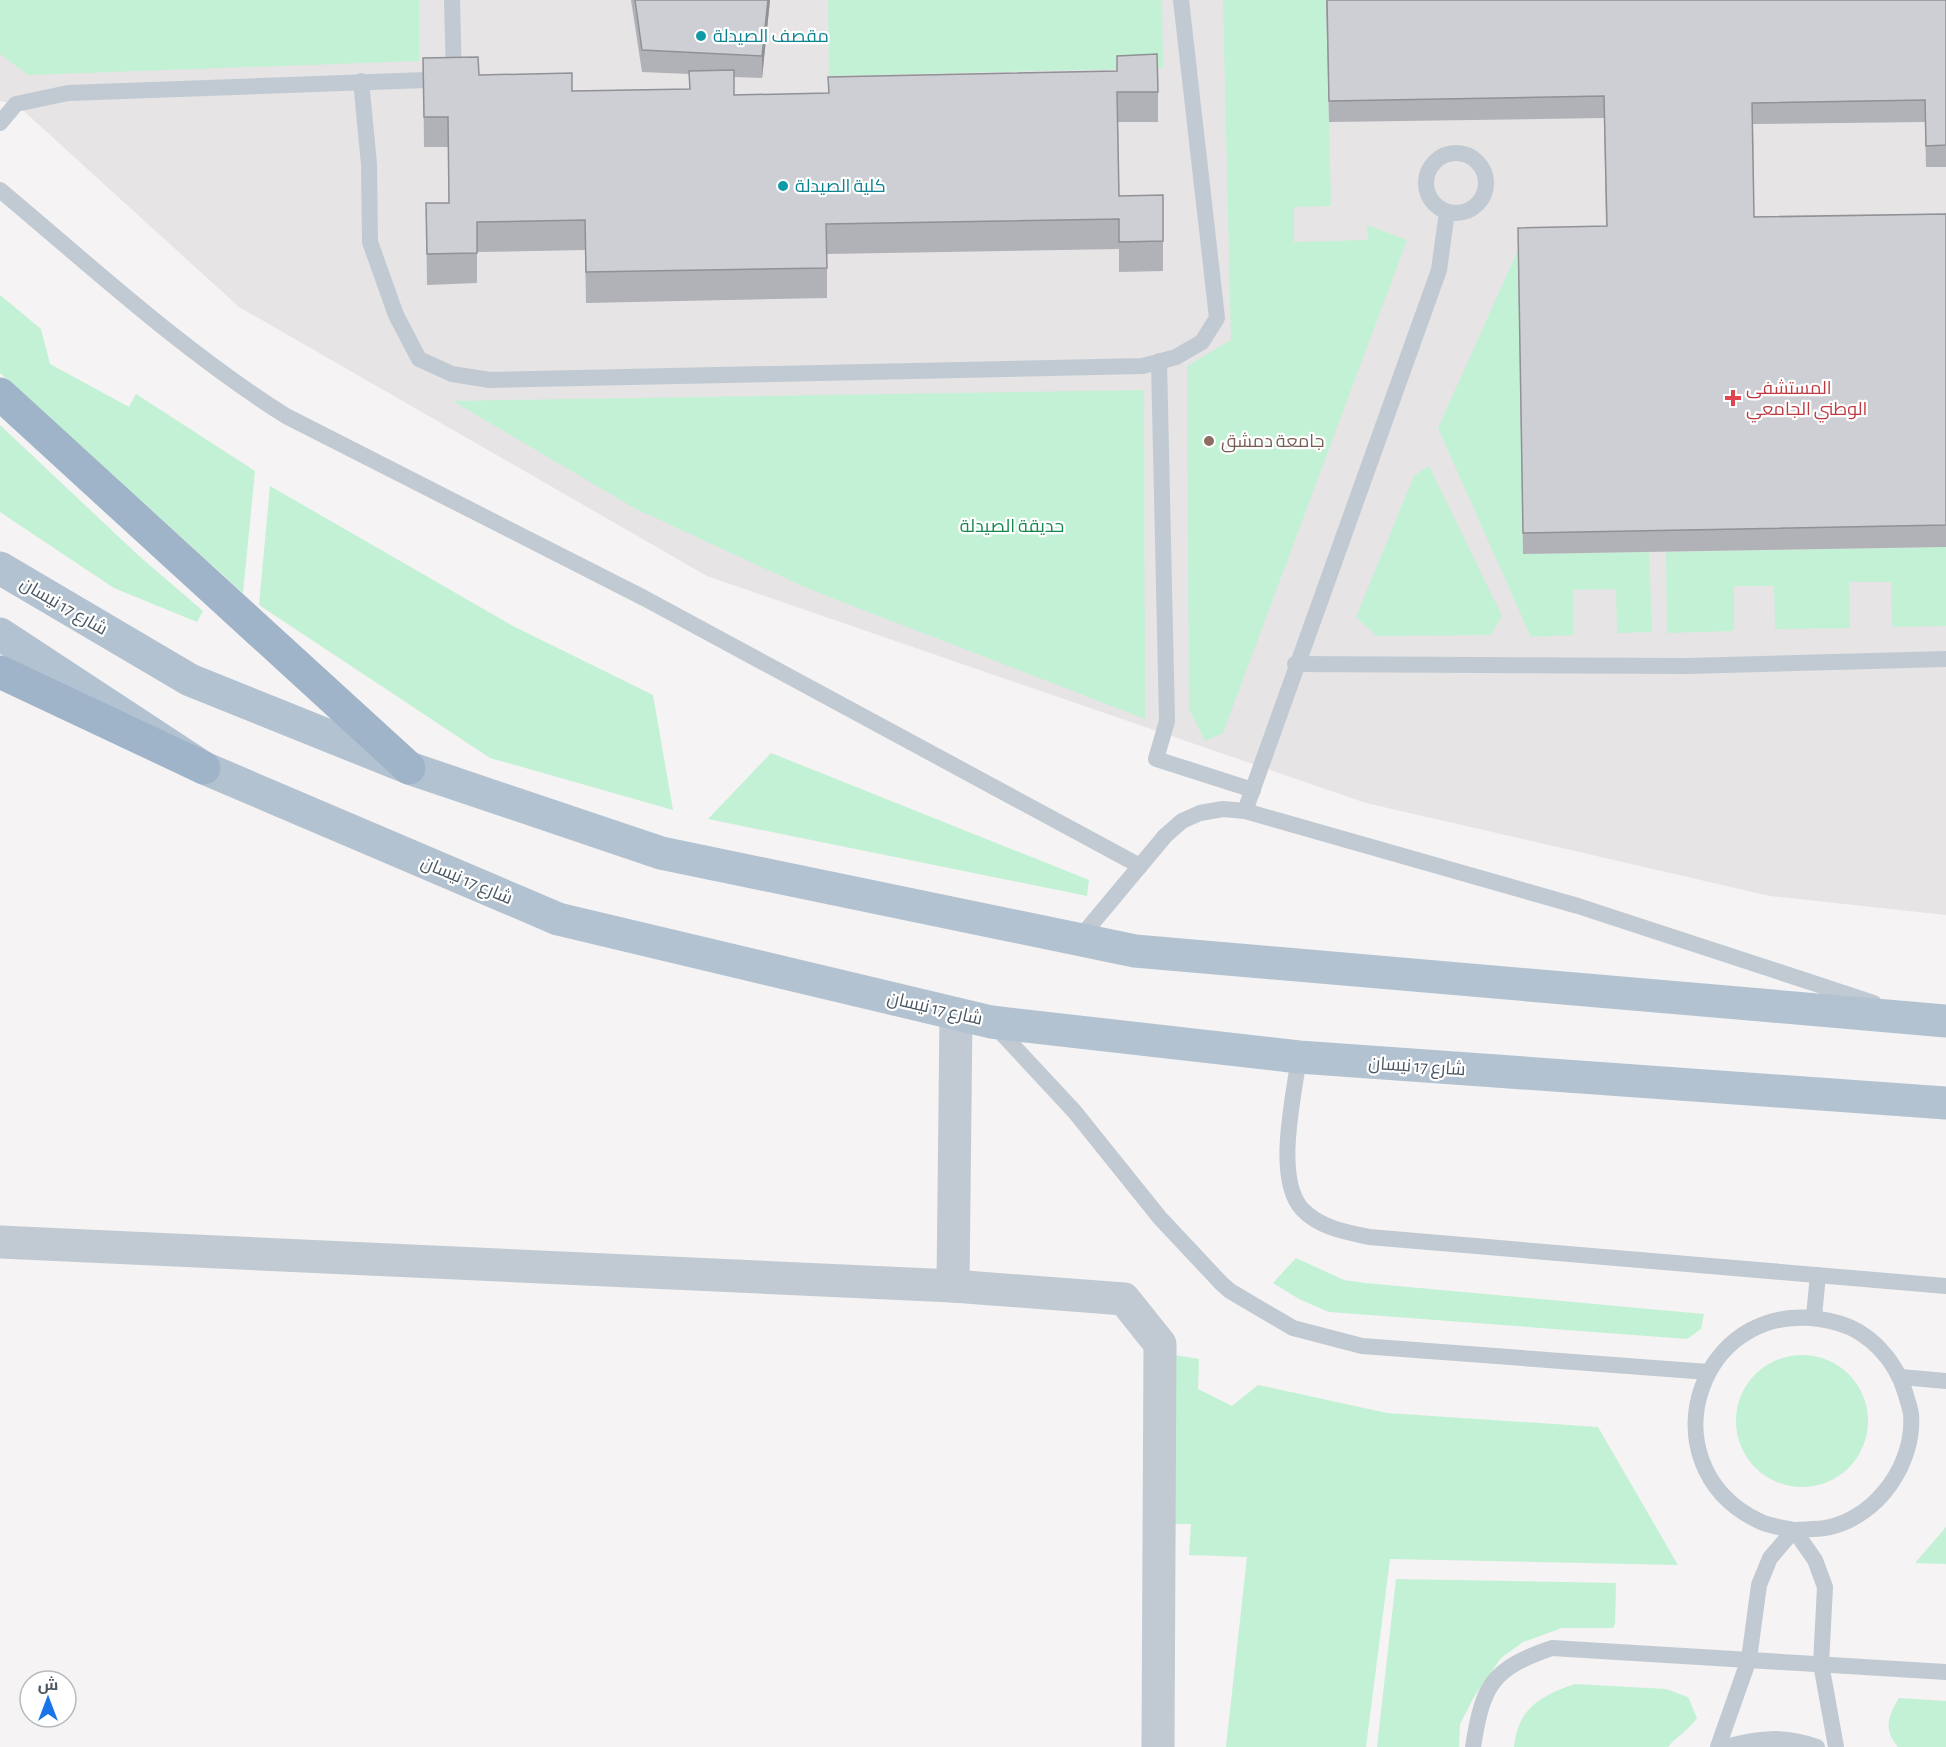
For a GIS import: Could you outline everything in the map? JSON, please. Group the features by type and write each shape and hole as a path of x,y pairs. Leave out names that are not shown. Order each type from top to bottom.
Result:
{"highway":[{"path":"0,393 409,768"},
{"path":"0,672 204,768"}],"main road":[{"name":"شارع 17 نيسان","path":"0,568 190,680 409,768 662,853 1135,951 1933,1019"},
{"name":"شارع 17 نيسان","path":"0,634 204,768 558,919 991,1022 1299,1057 1946,1103"}],"street":[{"path":"953,1286 956,1014"},
{"path":"0,1242 953,1286 1124,1299 1160,1344 1158,1747"}],"lane":[{"path":"0,123 16,104 68,93 454,79 452,0"},
{"path":"361,81 369,164 370,242 396,315 419,359 452,374 502,380 1143,366 1176,357 1202,342 1217,318 1181,0"},
{"path":"0,190 190,350 233,383 286,416 644,598 1140,866"},
{"path":"1245,812 1295,664 1438,270 1447,212"},
{"path":"1159,361 1167,721 1156,759 1253,790"},
{"path":"1295,664 1686,666 1946,659"},
{"path":"1079,939 1140,866 1182,821 1200,813 1223,809 1245,812 1578,906 1933,1019"},
{"path":"991,1022 1074,1111 1160,1218 1221,1283 1230,1291 1293,1328 1362,1346 1708,1372"},
{"path":"1299,1057 1289,1143 1288,1178 1303,1210 1330,1228 1369,1237 1946,1286"},
{"path":"1814,1316 1818,1275"},
{"path":"1814,1316 1850,1326 1880,1347 1901,1377 1911,1414 1908,1451 1892,1485 1865,1511 1831,1527 1794,1530 1759,1522 1729,1502 1708,1474 1696,1441 1696,1405 1708,1372 1727,1347 1753,1328 1783,1317 1814,1316"},
{"path":"1901,1377 1946,1381"},
{"path":"1718,1747 1749,1659 1759,1585 1770,1558 1794,1530"},
{"path":"1794,1530 1815,1560 1825,1587 1821,1664 1836,1747"},
{"path":"1473,1747 1479,1710 1494,1679 1520,1659 1552,1648 1946,1672"},
{"path":"1726,1747 1757,1738 1798,1740 1817,1747"}],"shaded area":[{"name":"جامعة دمشق","path":"0,0 1946,0 1946,915 1770,896 1366,803 707,576 239,307 16,104 0,101"}],"green space":[{"path":"0,0 419,0 419,61 28,75 0,54"},
{"path":"828,0 1162,0 1163,68 829,76"},
{"path":"1223,0 1326,0 1331,206 1294,207 1294,242 1368,240 1367,225 1407,240 1223,733 1205,741 1189,708 1187,366 1231,340"},
{"path":"1518,250 1523,554 1649,552 1652,632 1617,633 1616,589 1573,590 1573,635 1531,637 1438,428"},
{"path":"0,295 41,329 50,364 129,407 136,394 255,471 243,593 0,373"},
{"name":"حديقة الصيدلة","path":"1144,390 1145,719 809,589 634,508 453,401"},
{"path":"0,425 139,556 203,611 197,622 114,588 0,512"},
{"path":"1429,466 1502,616 1490,635 1377,636 1356,617 1414,476"},
{"path":"270,486 513,626 653,695 673,810 490,758 259,605"},
{"path":"1946,547 1946,626 1892,627 1891,582 1849,582 1850,628 1775,629 1774,586 1734,586 1734,631 1667,633 1666,552"},
{"path":"771,753 1089,880 1087,896 708,819"},
{"path":"1296,1258 1344,1280 1365,1283 1704,1314 1701,1329 1687,1339 1329,1312 1299,1299 1273,1283"},
{"path":"1175,1355 1199,1359 1198,1389 1232,1406 1258,1385 1387,1413 1598,1427 1678,1565 1390,1559 1366,1747 1226,1747 1247,1557 1189,1555 1191,1524 1167,1524"},
{"path":"1802,1355 1827,1360 1849,1374 1863,1396 1868,1421 1863,1446 1849,1468 1827,1482 1802,1487 1777,1482 1755,1468 1741,1446 1736,1421 1741,1396 1755,1374 1777,1360"},
{"path":"1946,1527 1946,1564 1915,1563"},
{"path":"1396,1579 1616,1583 1615,1623 1613,1628 1562,1628 1523,1642 1501,1658 1474,1697 1460,1724 1459,1747 1377,1747"},
{"path":"1575,1684 1666,1689 1688,1697 1697,1718 1668,1747 1514,1747 1520,1722 1533,1705 1551,1693"},
{"path":"1899,1698 1946,1701 1946,1747 1898,1747 1890,1735 1889,1723"}],"building":[{"name":"مقصف الصيدلة","path":"635,0 768,0 762,56 642,50"},
{"name":"المستشفى الوطني الجامعي","path":"1327,0 1946,0 1946,145 1926,146 1925,100 1752,103 1754,217 1946,214 1946,525 1523,533 1518,228 1607,226 1604,96 1329,101"},
{"name":"كلية الصيدلة","path":"1157,54 1158,92 1117,92 1119,196 1163,195 1163,241 1119,242 1119,219 826,224 827,268 586,272 585,220 477,222 477,253 427,254 426,203 449,203 448,117 424,117 423,58 478,57 479,75 572,73 572,91 690,89 689,71 734,70 734,95 829,93 828,77 1117,71 1117,56"}],"place":[{"name":"مقصف الصيدلة","path":"701,36"},
{"name":"كلية الصيدلة","path":"783,186"},
{"name":"المستشفى الوطني الجامعي","path":"1733,398"},
{"name":"جامعة دمشق","path":"1209,441"}]}
